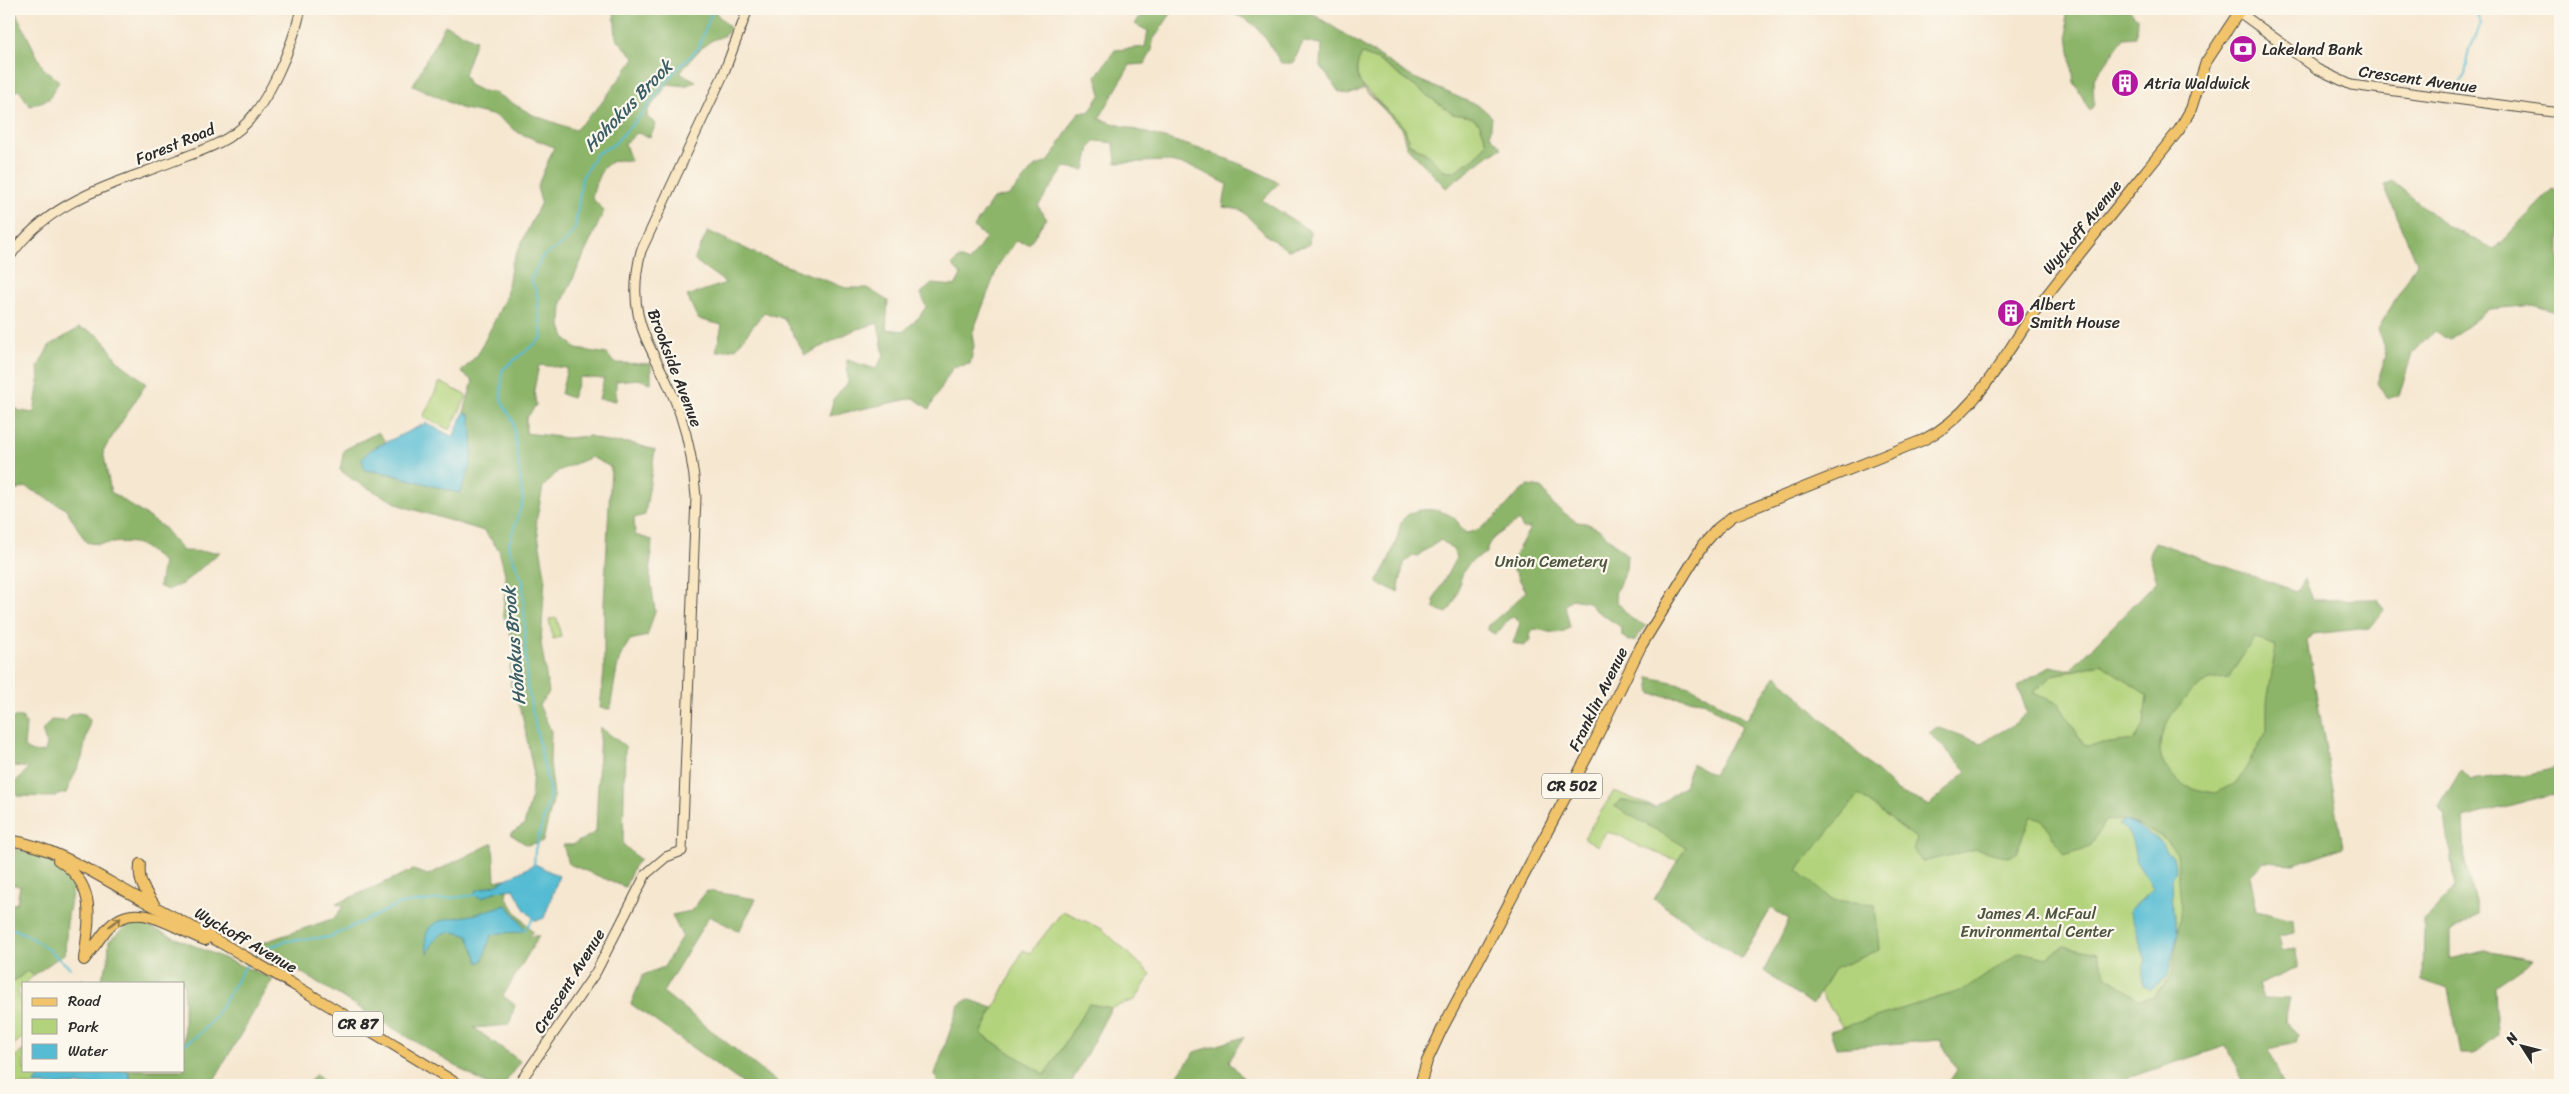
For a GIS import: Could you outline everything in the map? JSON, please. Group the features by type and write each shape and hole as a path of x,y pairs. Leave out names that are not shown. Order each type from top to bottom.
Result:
{"main road":[{"name":"Wyckoff Avenue","path":"1750,508 1923,440 1960,417 1978,396 2044,299 2179,130 2191,109 2206,62 2238,10"},
{"name":"Franklin Avenue","path":"1420,1085 1430,1054 1442,1029 1588,755 1641,646 1706,540 1722,524 1750,508"},
{"name":"Wyckoff Avenue","path":"9,840 34,846 77,862 253,959 459,1085"},
{"path":"34,846 67,866 82,885 88,901 89,921 84,960 108,928 118,919 135,913 147,915 203,939 228,946"},
{"path":"140,864 139,876 142,888 156,907"}],"street":[{"name":"Forest Road","path":"9,258 38,224 70,202 211,147 240,130 257,112 271,89 301,9"},
{"name":"Brookside Avenue","path":"682,851 696,497 694,472 680,414 638,320 635,303 635,279 644,245 723,75 748,9"},
{"name":"Crescent Avenue","path":"2238,10 2317,68 2351,85 2560,112"},
{"name":"Crescent Avenue","path":"518,1085 607,954 646,874 658,862 682,851"}],"green space":[{"path":"9,9 14,9 43,68 59,81 49,99 30,106 19,90 9,94"},
{"path":"614,9 718,9 716,13 731,29 725,35 704,46 680,73 696,81 685,86 668,84 648,110 647,117 656,124 650,137 637,133 625,144 631,161 614,161 609,163 602,171 592,198 604,211 562,303 561,326 565,337 576,349 607,354 614,363 651,364 651,383 638,379 616,381 616,401 599,399 604,379 580,377 572,398 561,394 567,368 539,365 534,390 536,405 526,419 526,433 567,438 590,436 607,442 631,443 655,450 645,515 634,518 635,535 652,540 650,574 655,611 647,636 630,640 621,655 610,709 600,708 604,672 604,604 611,467 591,457 558,471 543,487 536,522 545,576 541,643 549,693 539,705 551,731 550,763 554,796 543,841 527,845 510,834 524,825 531,799 533,770 522,714 511,687 510,666 518,654 503,614 506,578 499,550 484,531 402,506 353,480 340,470 344,450 378,432 386,442 370,450 365,470 387,473 459,493 470,415 464,412 473,381 461,372 478,354 506,296 512,263 541,202 537,187 554,147 519,133 496,116 460,108 413,85 445,25 476,40 464,74 469,85 482,91 493,92 533,115 575,130 600,105 635,58 616,38"},
{"path":"1145,9 1174,9 1153,40 1152,50 1145,64 1130,65 1099,119 1168,139 1236,162 1279,183 1262,200 1310,231 1309,245 1288,250 1268,237 1241,210 1223,207 1227,184 1193,167 1165,161 1116,163 1114,143 1096,141 1090,147 1085,170 1065,167 1038,206 1046,218 1029,244 1016,241 999,264 972,334 974,346 970,364 953,367 929,409 914,398 829,416 834,398 848,383 847,360 876,369 884,355 878,323 852,331 805,355 784,319 764,312 736,348 716,352 722,325 698,319 687,296 726,283 694,260 708,231 763,257 846,288 867,288 888,301 886,329 904,331 919,317 926,307 921,293 932,284 955,286 961,275 952,266 959,258 969,262 986,238 974,227 993,199 1010,195 1034,167 1049,161 1079,112 1089,112 1101,94 1096,76 1115,50 1145,47 1148,31 1135,24"},
{"path":"1225,9 1305,9 1412,77 1481,107 1492,117 1490,135 1502,148 1488,156 1446,188 1406,146 1402,129 1364,89 1348,95 1339,92 1321,67 1322,44 1303,42 1293,63 1281,63 1254,25","holes":["1362,54 1378,60 1453,114 1472,117 1480,124 1487,143 1477,156 1454,172 1444,171 1427,154 1409,144 1404,128 1397,119 1370,95 1362,86 1358,77 1357,66"]},
{"path":"2062,9 2129,9 2137,18 2136,37 2124,38 2093,80 2094,104 2090,111 2074,82 2065,11"},
{"path":"1362,54 1378,60 1453,114 1472,117 1480,124 1487,143 1477,156 1454,172 1444,171 1427,154 1409,143 1405,129 1358,81 1355,67"},
{"path":"2392,181 2447,226 2494,249 2553,189 2560,193 2560,314 2536,305 2489,309 2449,340 2434,331 2412,354 2399,395 2387,399 2377,383 2386,355 2378,329 2417,263 2384,185"},
{"path":"79,328 89,331 102,339 113,355 146,384 103,451 111,492 163,527 183,551 220,552 182,584 167,590 159,586 163,562 145,548 127,542 98,544 86,542 66,509 26,487 9,493 9,403 20,411 34,413 39,381 38,367 49,346"},
{"path":"440,382 467,396 450,430 423,417"},
{"name":"Union Cemetery","path":"1528,486 1542,488 1553,505 1577,522 1586,523 1599,529 1627,555 1626,569 1615,594 1617,602 1632,619 1646,626 1635,640 1629,641 1622,635 1621,627 1594,609 1588,602 1571,599 1565,606 1570,627 1556,633 1534,629 1530,633 1531,640 1524,646 1513,643 1520,623 1515,617 1508,619 1500,630 1494,634 1487,629 1488,625 1526,591 1512,570 1511,562 1530,528 1523,529 1519,520 1490,542 1487,547 1487,553 1468,565 1463,572 1453,604 1447,613 1435,609 1434,599 1456,558 1453,549 1441,540 1421,553 1419,557 1413,556 1404,563 1398,592 1379,584 1377,581 1391,555 1401,523 1411,513 1434,510 1454,518 1466,533 1475,531 1491,520"},
{"name":"James A. McFaul Environmental Center","path":"2155,542 2296,591 2305,579 2313,600 2378,599 2384,610 2370,628 2312,634 2307,641 2343,847 2294,864 2264,862 2250,876 2257,911 2293,920 2294,933 2279,936 2282,950 2296,948 2297,968 2258,985 2263,998 2290,999 2285,1019 2298,1035 2296,1043 2269,1049 2283,1085 2244,1085 2226,1046 2106,1085 1947,1085 1957,1070 1940,1040 1836,1048 1830,1031 1966,989 2020,952 2047,958 2064,946 2097,953 2106,975 2138,999 2154,997 2172,974 2181,907 2177,853 2163,837 2125,820 2105,821 2090,847 2064,855 2042,819 2031,816 2016,853 2008,857 1976,849 1923,862 1913,849 1917,839 1859,795 1797,870 1832,900 1875,904 1879,950 1834,969 1812,1005 1764,971 1789,919 1771,908 1741,959 1654,899 1686,847 1614,806 1621,800 1655,808 1684,786 1692,763 1713,775 1742,726 1702,701 1651,694 1649,677 1690,686 1746,720 1776,675 1897,791 1929,805 1967,771 1929,733 1937,727 1981,743 2013,725 2027,713 2018,686 2050,666 2070,670 2157,581 2149,554","holes":["2254,638 2276,646 2267,703 2267,731 2238,782 2215,793 2189,787 2168,771 2161,758 2160,743 2164,729 2182,702 2194,691 2208,681 2229,678","2101,664 2147,695 2144,723 2135,740 2085,746 2058,703 2033,693 2053,675"]},
{"name":"James A. McFaul Environmental Center","path":"2185,571 2296,658 2175,1002 1958,1070 1940,1040 1855,1046 1814,983 1789,919 1771,908 1746,951 1685,863 1640,847 1619,835 1606,832 1598,846 1584,838 1614,791 1668,813 1694,777 1883,795 1928,817 2049,700 2033,693 2053,675 2081,669"},
{"path":"557,618 561,637 553,639 549,619"},
{"path":"85,714 90,720 82,758 66,793 51,797 18,796 13,790 14,783 29,768 14,766 9,770 9,727 14,717 22,717 26,724 24,747 31,751 45,752 47,745 42,731 51,720 66,721 71,715"},
{"path":"600,727 625,746 623,844 640,860 634,866 625,887 569,864 563,845 572,845 596,832"},
{"path":"2560,766 2560,792 2463,818 2465,862 2478,915 2450,932 2450,959 2485,951 2533,960 2495,986 2497,1035 2473,1054 2461,1054 2448,989 2423,980 2424,920 2455,887 2445,816 2439,807 2461,770 2471,780 2527,774"},
{"path":"493,843 495,881 509,878 506,896 515,911 533,932 529,936 539,936 503,996 515,1005 509,1025 474,1028 520,1061 504,1085 487,1085 256,945 335,918 343,906 336,904 413,870 428,875"},
{"path":"9,847 42,857 67,872 73,888 67,922 65,953 34,975 27,971 9,985 9,905 17,903 20,886 9,884"},
{"path":"707,891 756,899 739,931 709,916 663,992 780,1085 745,1085 631,1004 643,975 664,967 682,936 672,915 691,911"},
{"path":"1063,911 1102,929 1151,974 1135,1000 1111,1008 1089,1004 1045,1075 981,1034 1023,950 1030,953"},
{"path":"133,920 273,979 214,1080 216,1085 132,1085 129,1072 185,1072 185,982 99,982 108,963 109,941"},
{"path":"27,971 34,975 27,982 22,982 22,987 18,991 22,1004 22,1038 9,1049 9,985"},
{"path":"968,999 993,1008 981,1034 1045,1075 1089,1004 1111,1008 1070,1085 938,1085 935,1074 959,1005"},
{"path":"1244,1037 1229,1061 1249,1085 1170,1085 1195,1052"},
{"path":"22,1051 22,1072 185,1071 200,1085 9,1085 9,1061"},
{"path":"316,1074 327,1085 307,1085"}],"water":[{"path":"464,412 470,415 472,456 468,475 459,493 387,473 365,470 362,459 370,450 426,423 453,437"},
{"path":"2125,820 2161,841 2167,852 2173,856 2176,871 2172,877 2173,910 2178,932 2168,975 2151,990 2143,985 2143,967 2146,960 2129,911 2153,889 2138,865 2130,836 2118,825"},
{"path":"535,864 559,876 544,918 536,921 525,910 514,889 497,891 482,898 475,895 475,891 497,884"},
{"path":"507,905 523,926 524,931 491,936 483,960 479,963 468,936 454,932 448,932 439,936 428,953 427,932 439,921 476,914"},
{"path":"43,1072 129,1072 132,1085 33,1085"}],"waterway":[{"name":"Hohokus Brook","path":"534,866 535,850 550,795 527,685 523,582 508,547 523,500 513,421 501,400 502,370 542,338 537,293 531,280 542,257 564,243 575,229 582,178 596,154 613,145 641,115 676,70 698,49 713,9"},
{"path":"2456,94 2456,87 2465,74 2470,49 2481,24 2474,9"},
{"name":"Hohokus Brook","path":"254,958 261,951 285,941 330,937 400,904 476,895"},
{"path":"524,931 534,918"},
{"name":"Hohokus Brook","path":"9,927 33,939 70,968"},
{"name":"Hohokus Brook","path":"185,1043 205,1029 213,1019 248,963"}],"place":[{"name":"Lakeland Bank","path":"2243,49"},
{"name":"Atria Waldwick","path":"2125,83"},
{"name":"Albert Smith House","path":"2011,313"}]}
